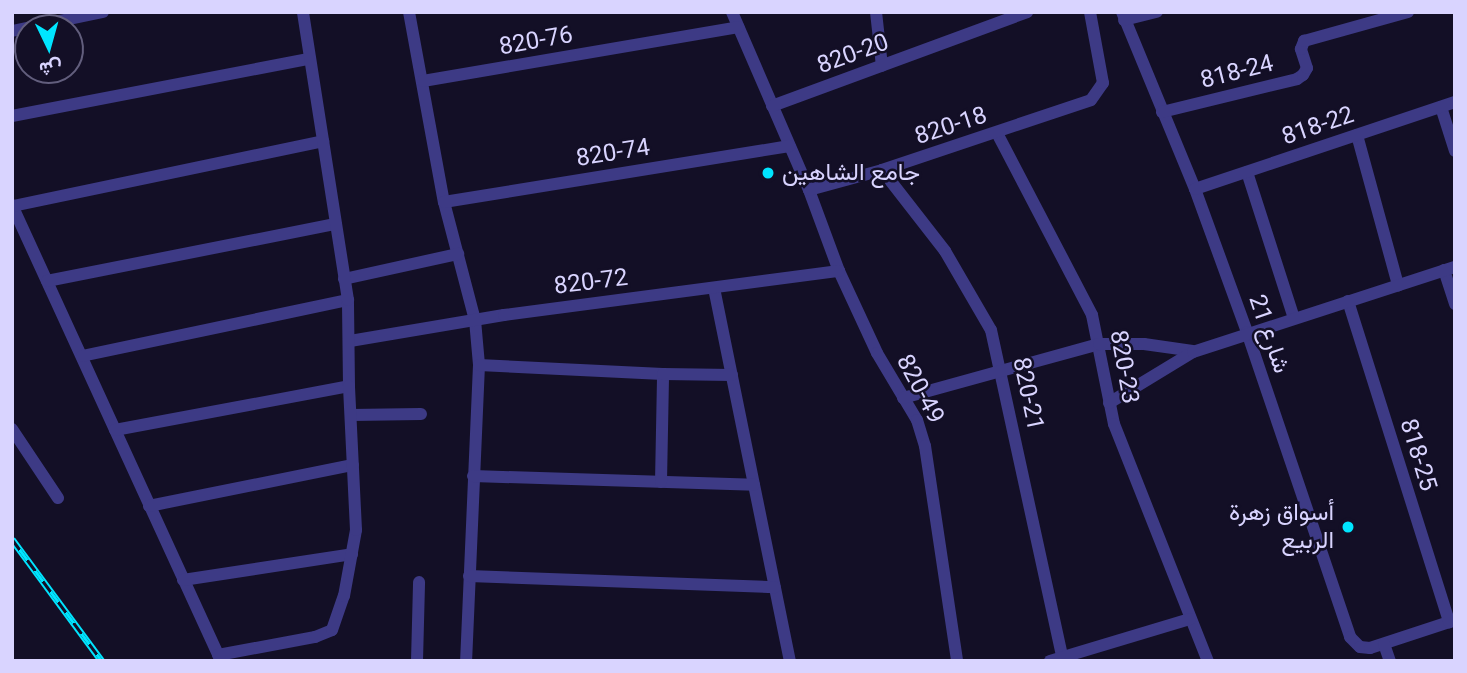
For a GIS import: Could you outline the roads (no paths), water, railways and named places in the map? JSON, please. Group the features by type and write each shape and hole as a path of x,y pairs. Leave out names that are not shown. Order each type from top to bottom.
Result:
{"street":[{"path":"12,31 103,12"},
{"path":"303,12 348,300 356,530 344,596 332,630 315,637 219,658 12,205 323,141"},
{"path":"409,12 444,202 475,320 479,365 466,661"},
{"name":"820-49","path":"732,12 809,190 839,271 877,353 917,420 925,446 957,661"},
{"path":"876,12 882,66"},
{"path":"986,12 988,26"},
{"name":"820-20","path":"772,106 1027,12"},
{"name":"820-18","path":"809,190 882,170 1091,100 1101,90 1102,69 1090,12"},
{"path":"1123,16 1157,12"},
{"name":"818-24","path":"1161,112 1297,79 1307,68 1301,50 1304,41 1408,12"},
{"name":"شارع 21","path":"1123,16 1195,190 1247,332 1350,637 1360,647 1384,643"},
{"name":"820-76","path":"423,81 738,27"},
{"path":"12,116 309,60"},
{"name":"818-22","path":"1195,190 1455,102"},
{"path":"1441,107 1455,151"},
{"name":"820-23","path":"997,133 1089,306 1114,424 1208,661"},
{"path":"1357,135 1398,285"},
{"name":"820-74","path":"444,202 789,146"},
{"name":"820-21","path":"882,170 945,251 991,330 1002,370 1058,660"},
{"path":"1247,172 1294,318"},
{"path":"47,281 335,224"},
{"path":"344,279 458,254"},
{"path":"1109,403 1193,352 1247,332 1449,268 1455,304"},
{"name":"820-72","path":"350,341 475,320 839,271"},
{"path":"714,288 789,660"},
{"path":"82,356 348,300"},
{"name":"818-25","path":"1348,300 1452,621"},
{"path":"903,398 1099,344 1143,344 1193,352"},
{"path":"479,365 732,375"},
{"path":"661,482 663,374"},
{"path":"115,430 349,386"},
{"path":"351,415 421,414"},
{"path":"12,429 58,498"},
{"path":"149,506 353,465"},
{"path":"473,476 754,485"},
{"path":"183,579 352,554"},
{"path":"469,576 775,587"},
{"path":"416,661 419,582"},
{"path":"1058,660 1190,619"},
{"path":"1390,661 1384,643 1452,621"}],"railway":[{"path":"12,539 102,661"}],"place":[{"name":"جامع الشاهين","path":"768,173"},
{"name":"أسواق زهرة الربيع","path":"1348,527"}]}
